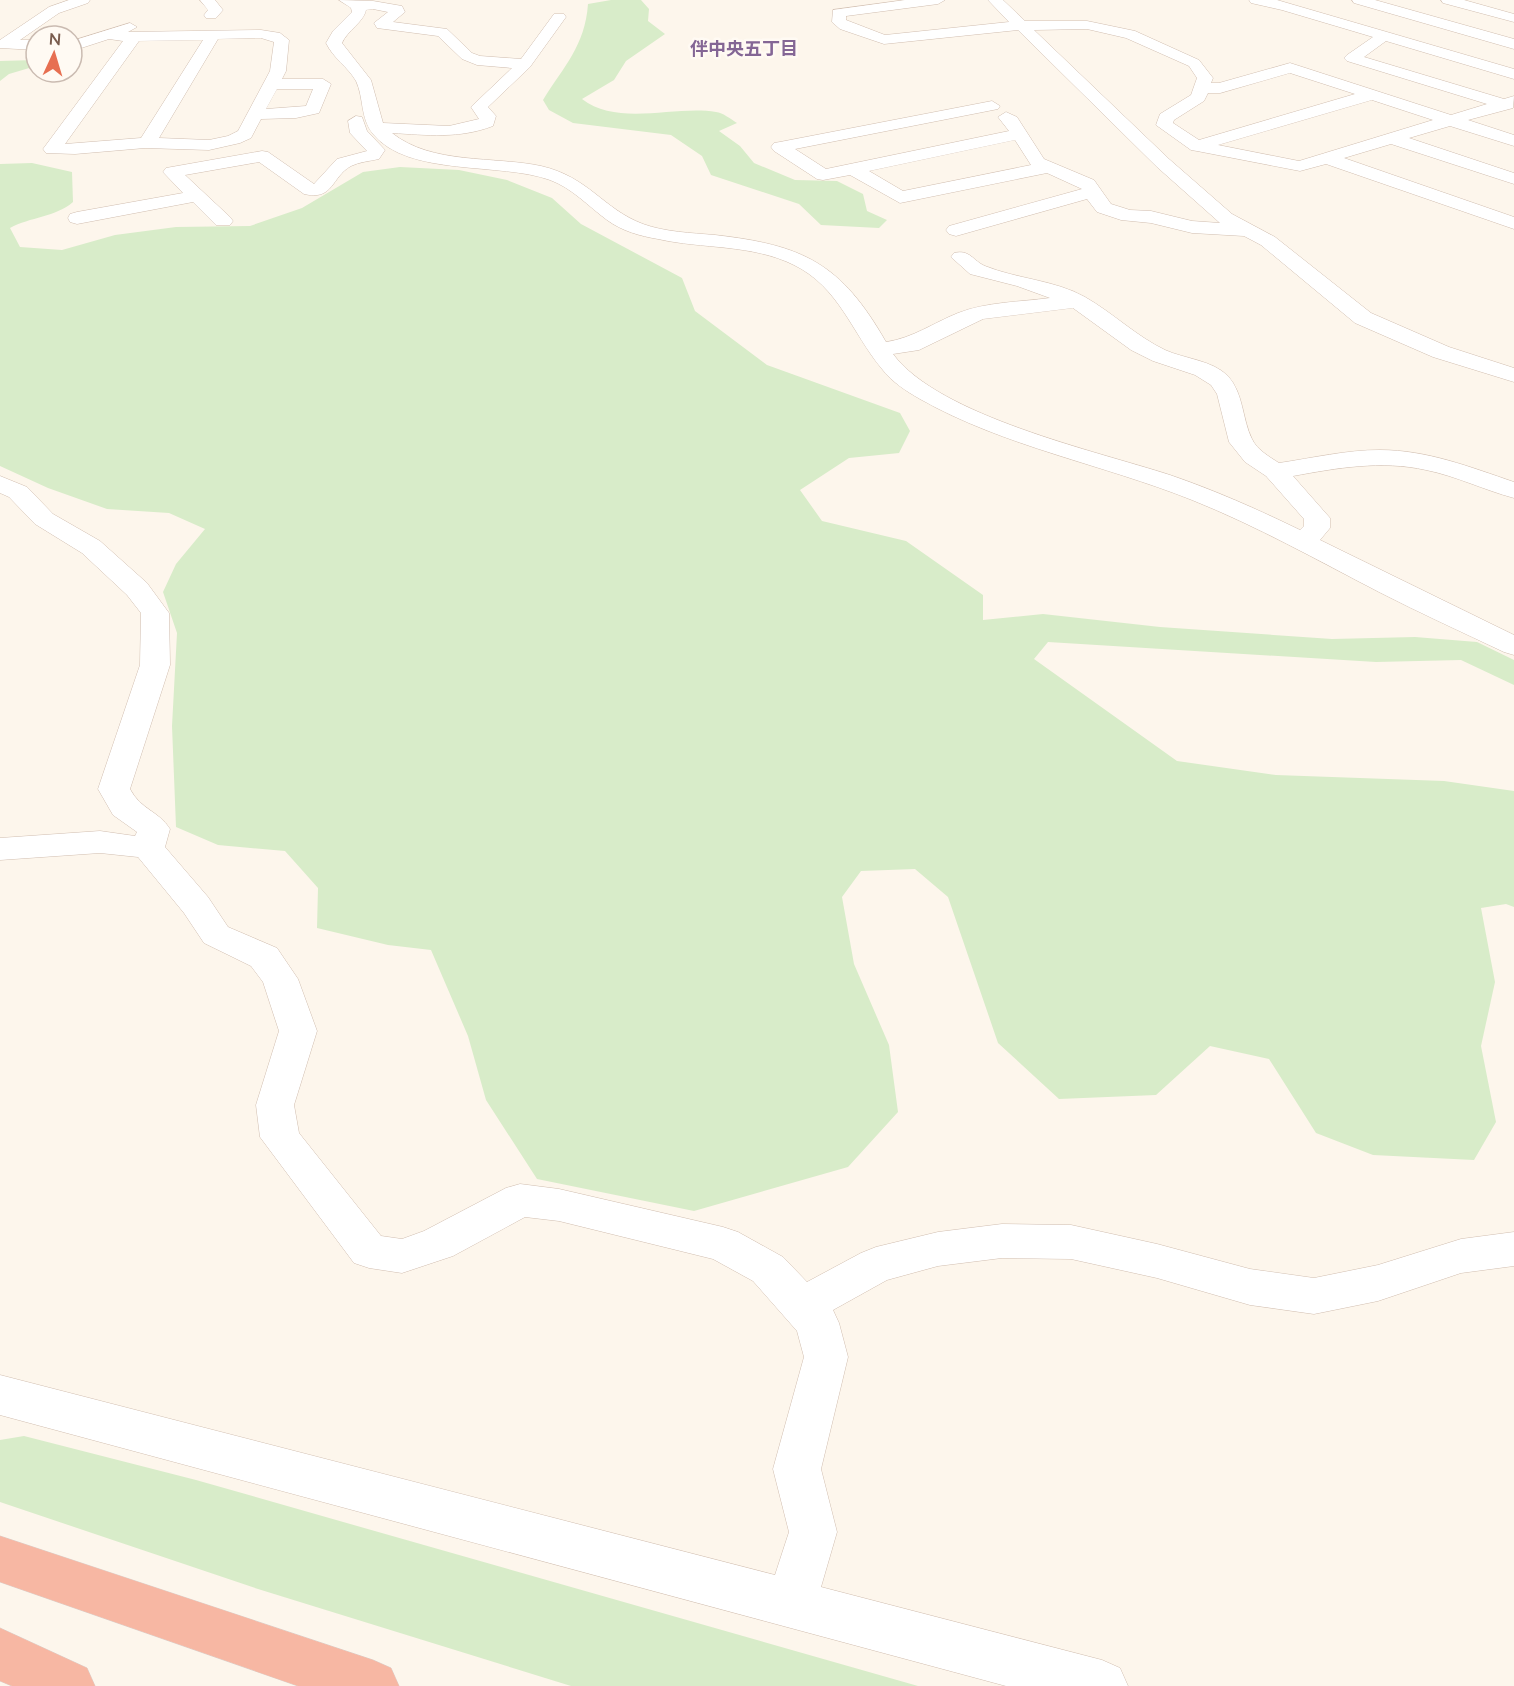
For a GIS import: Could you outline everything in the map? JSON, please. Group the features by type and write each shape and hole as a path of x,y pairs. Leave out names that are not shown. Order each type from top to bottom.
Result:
{"highway":[{"path":"0,1559 373,1686"},
{"path":"0,1654 69,1686"}],"street":[{"path":"24,45 4,44 5,40 54,10 84,0"},
{"path":"207,0 216,10 204,15 231,17"},
{"path":"929,0 838,13 838,22 884,40 1021,24 1080,24 1130,34 1194,63 1205,78 1198,98 1166,118 1164,125 1197,146 1300,166 1511,104"},
{"path":"995,0 1163,163 1226,218 1268,241 1363,318 1441,352 1514,375"},
{"path":"1256,0 1283,3 1318,2"},
{"path":"1359,0 1514,44"},
{"path":"1448,0 1514,18"},
{"path":"352,3 397,9 398,12 381,23 382,25 442,32 467,56 477,60 525,64"},
{"path":"352,3 359,13 339,34 334,43 338,68 369,93 371,117 381,133 399,146 427,155 554,175 576,185 615,219 640,229 741,245 796,258 819,271 863,322 895,371 928,395 977,419 1157,478 1236,509 1514,646"},
{"path":"1283,3 1514,74"},
{"path":"84,42 147,22 139,19 134,13"},
{"path":"378,128 454,131 477,127 487,122 488,116 479,107 525,64 559,17"},
{"path":"108,34 275,36 282,40 275,77 245,134 237,140 204,145 147,143 52,149 135,36"},
{"path":"147,143 213,35"},
{"path":"1385,35 1352,58 1511,104"},
{"path":"275,77 338,68"},
{"path":"1202,88 1220,88 1290,68 1514,141"},
{"path":"256,114 296,113 313,109 323,84 275,77"},
{"path":"1197,146 1371,95"},
{"path":"1020,134 823,175 780,147 985,100 1011,122 1020,134 1038,163 1078,178 1094,191 1098,203 1115,213 1150,217 1192,227 1247,230"},
{"path":"223,221 172,172 262,156 310,190 320,189 344,164 373,155 376,150 359,133 356,121 359,106 370,104"},
{"path":"1390,138 1514,179"},
{"path":"1327,158 1514,223"},
{"path":"853,169 891,199 1049,167"},
{"path":"956,230 1094,191"},
{"path":"77,218 197,196"},
{"path":"961,257 977,270 1024,282 1077,301 1140,345 1161,356 1203,370 1219,380 1228,394 1241,442 1254,457 1275,471 1317,518 1317,528 1303,541"},
{"path":"880,350 911,345 967,317 981,313 1077,301"},
{"path":"1275,471 1372,458 1394,458 1425,462 1514,490"},
{"path":"0,483 18,492 44,519 91,547 137,589 154,612 155,665 114,789 123,808 154,830 147,848"},
{"path":"0,849 100,842 147,848 196,905 216,935 264,957 280,979 298,1031 275,1105 280,1137 369,1251 402,1256 438,1244 520,1200 559,1205 723,1244 768,1269 817,1323 826,1357 797,1469 813,1532 791,1605"},
{"path":"802,1306 876,1265 938,1249 1002,1241 1071,1242 1157,1261 1250,1287 1314,1296 1378,1283 1461,1256 1514,1249"},
{"path":"0,1395 1102,1686"}],"green space":[{"path":"611,0 641,0 649,9 648,21 665,34 626,61 614,80 582,99 596,107 629,114 716,112 737,123 719,131 740,146 754,163 795,180 837,181 863,194 867,211 887,220 879,228 821,225 799,204 711,175 702,156 671,135 573,123 549,110 543,100 578,44 583,32 588,4"},
{"path":"24,60 24,70 9,74 0,81 0,61"},
{"path":"32,163 72,172 73,202 59,211 10,228 20,247 62,250 115,235 176,227 250,226 302,208 363,172 400,167 459,170 507,180 552,198 581,224 682,278 695,311 767,365 900,413 910,431 899,453 849,458 800,490 822,521 906,541 983,595 983,620 1043,614 1160,627 1332,639 1415,637 1477,642 1514,660 1514,685 1461,660 1376,662 1048,642 1034,659 1177,761 1276,775 1444,781 1514,791 1514,907 1506,904 1481,908 1495,982 1481,1046 1496,1122 1474,1160 1373,1155 1316,1133 1269,1059 1210,1046 1156,1095 1059,1099 998,1043 948,897 915,869 861,871 842,897 854,964 889,1045 898,1112 848,1167 694,1211 537,1179 486,1100 468,1036 431,950 388,945 317,928 318,888 285,851 218,845 176,827 172,726 177,633 163,592 176,564 205,529 169,513 107,509 48,488 0,466 0,164"},
{"path":"24,1436 196,1480 918,1686 571,1686 258,1589 0,1502 0,1440"}],"district":[{"name":"伴中央五丁目","path":"744,49"}]}
